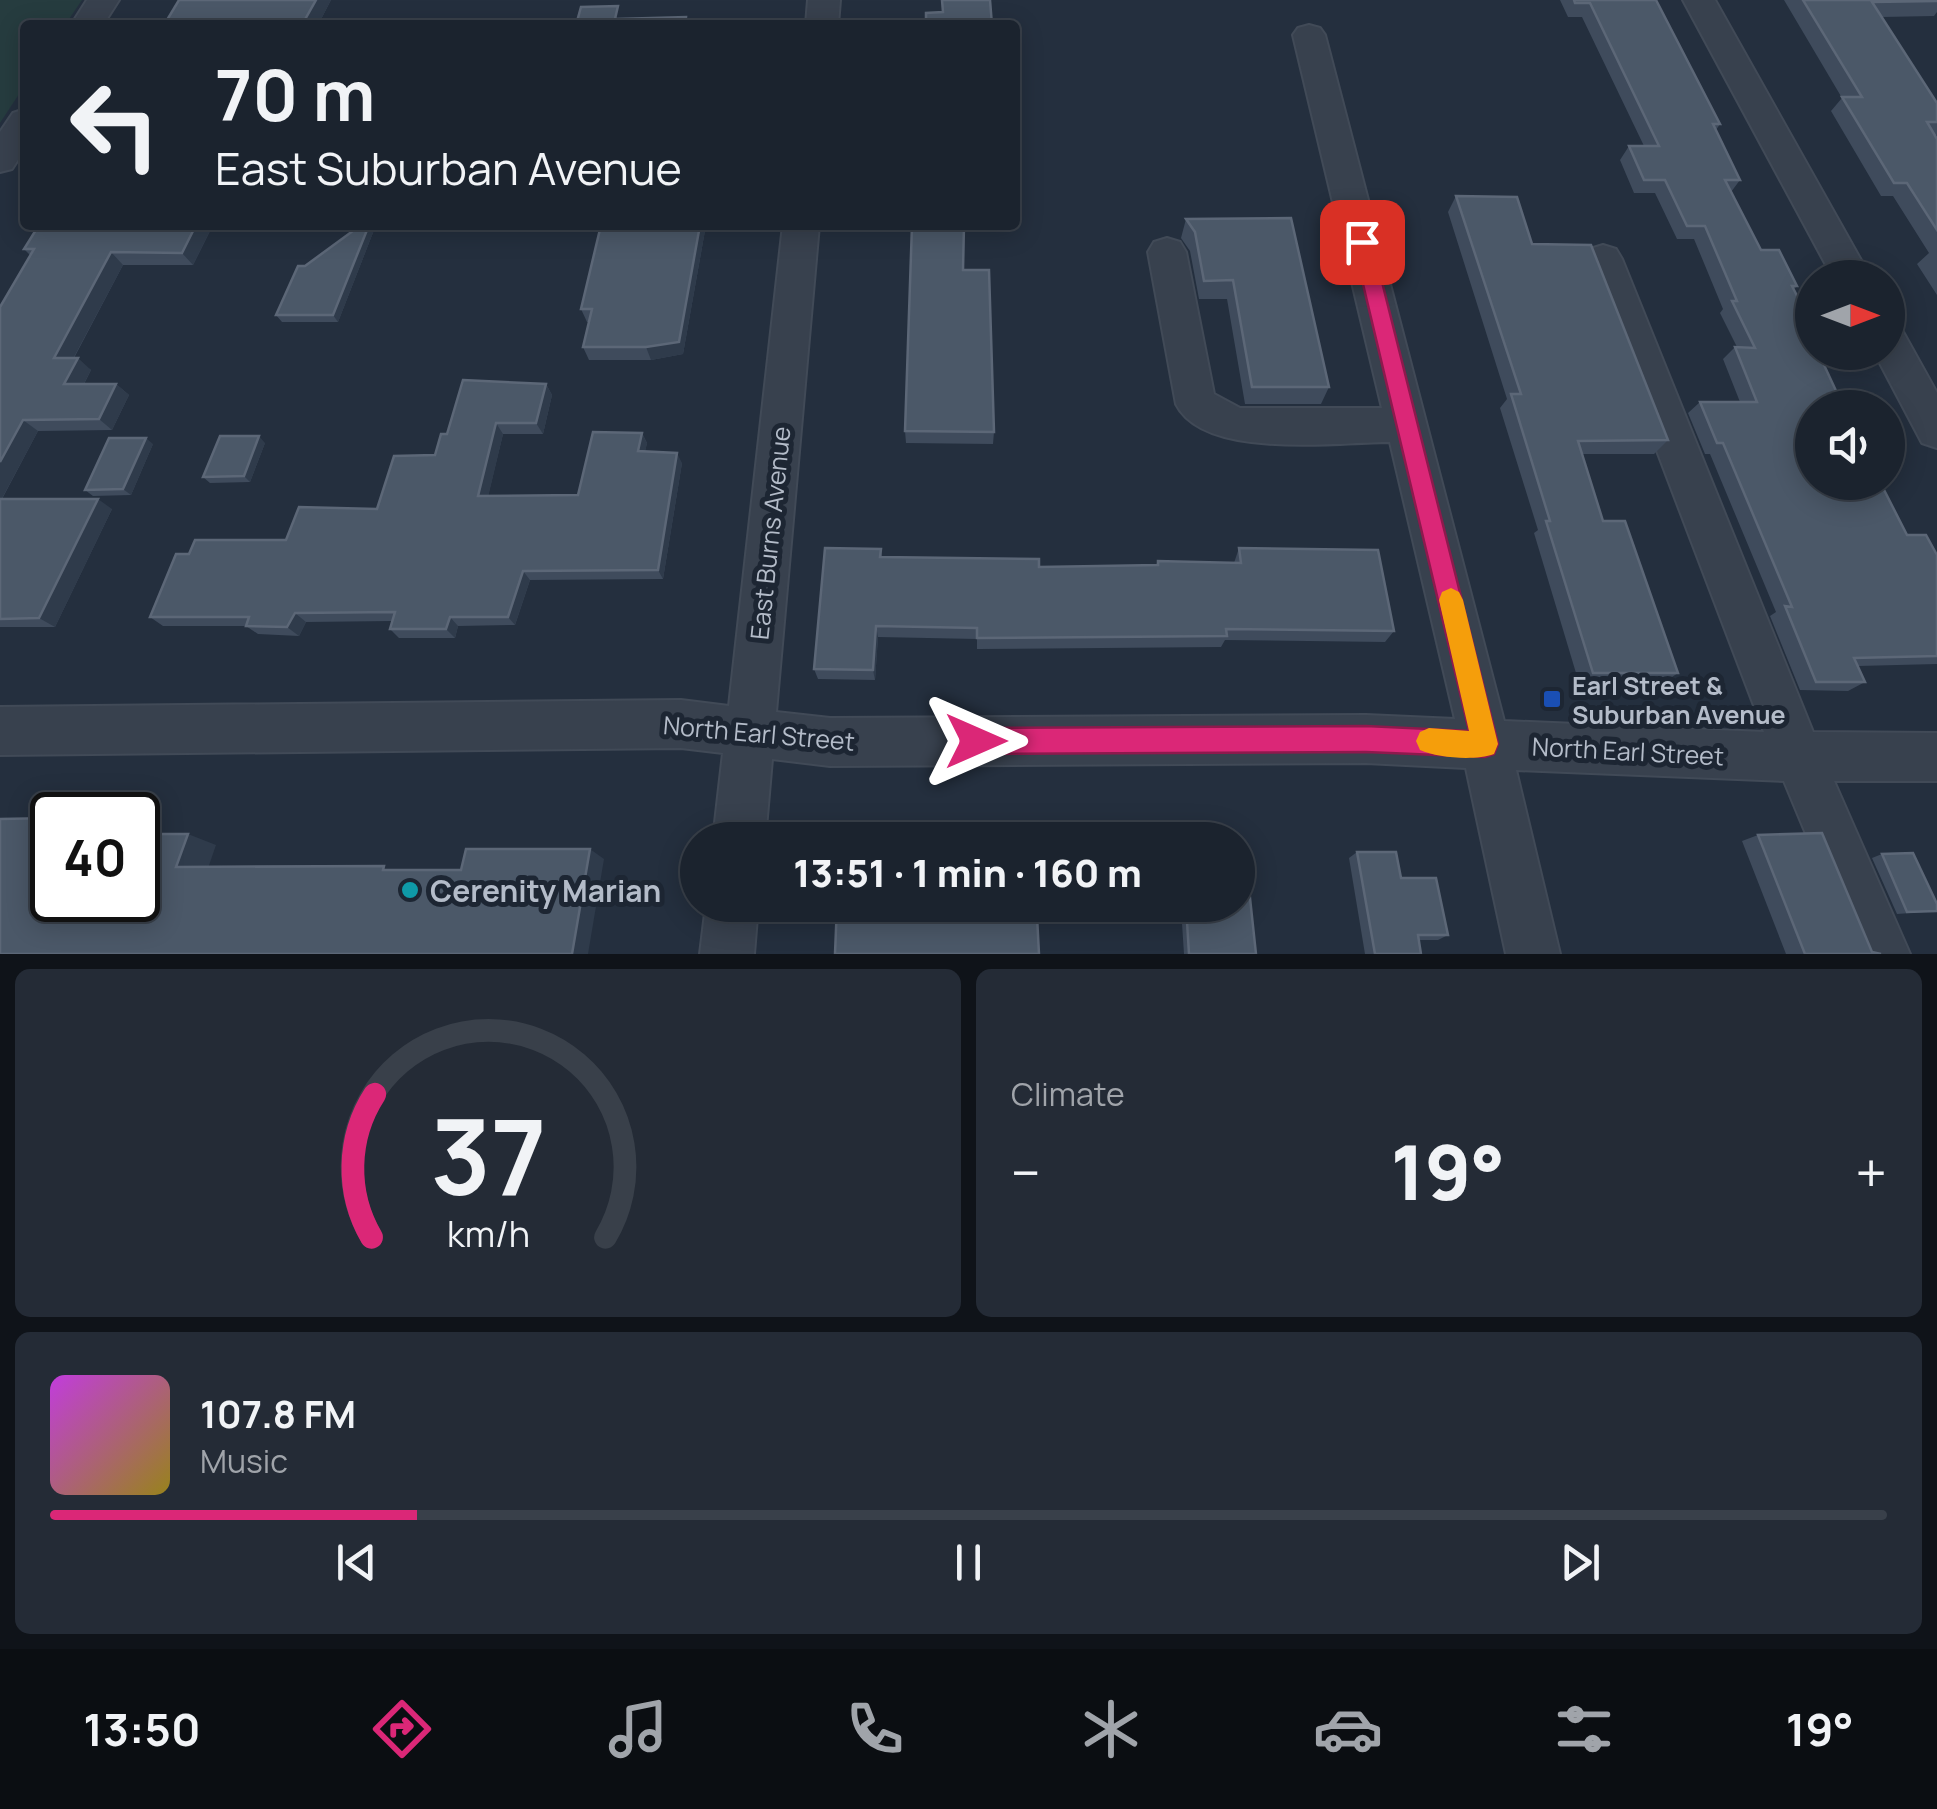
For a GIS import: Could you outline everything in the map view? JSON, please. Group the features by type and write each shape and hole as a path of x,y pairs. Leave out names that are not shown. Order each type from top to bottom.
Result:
{"street":[{"path":"1699,0 1842,260"},
{"path":"1310,35 1408,425 1533,954"},
{"path":"0,160 20,130"},
{"name":"East Burns Avenue","path":"741,822 801,230"},
{"path":"1167,252 1196,404 1235,425 1408,425"},
{"path":"1603,259 1798,757 1883,954"},
{"path":"1903,370 1937,431"},
{"name":"North Earl Street","path":"0,730 641,724 690,725 830,742 1366,739 1798,757 1937,757"},
{"path":"727,954 730,922"}],"green space":[{"path":"0,0 82,0 68,20 20,20 20,93 0,123"}],"building":[{"path":"179,0 316,0 305,20 167,20"},
{"path":"942,0 990,0 992,20 926,20 926,13 943,12"},
{"path":"1574,0 1656,0 1720,124 1713,124 1740,180 1725,180 1761,250 1779,250 1795,282 1795,370 1826,370 1836,390 1795,390 1795,500 1889,500 1907,535 1926,535 1937,555 1937,656 1854,658 1865,682 1816,682 1785,606 1792,607 1723,443 1717,443 1700,402 1757,402 1735,347 1755,348 1732,301 1737,301 1705,226 1687,226 1665,180 1644,180 1629,146 1659,146 1590,3"},
{"path":"1803,0 1937,0 1872,2 1937,103 1937,122 1927,122 1937,139 1937,230 1907,183 1894,183 1842,97 1862,97"},
{"path":"618,6 615,19 686,17 686,20 577,20 581,7"},
{"path":"1456,196 1517,197 1532,244 1591,245 1668,440 1578,441 1603,521 1625,521 1678,673 1593,673 1511,394 1521,394"},
{"path":"1291,218 1329,387 1252,387 1233,280 1204,281 1195,232 1186,219"},
{"path":"36,230 194,230 182,253 111,252 54,358 78,358 64,384 116,384 99,419 23,420 0,462 0,307 34,249 24,249"},
{"path":"354,230 367,230 333,315 276,315 298,266 305,266"},
{"path":"600,230 699,230 679,342 646,347 583,347 592,309 581,309"},
{"path":"912,230 964,230 963,270 989,270 994,432 905,431"},
{"path":"463,380 546,384 536,423 496,423 478,496 578,495 593,432 642,433 638,451 677,453 658,570 523,571 508,617 450,617 446,629 390,629 395,612 295,613 287,627 246,626 249,617 150,617 176,554 189,554 195,540 286,540 299,507 377,509 394,456 435,455 441,434 447,434"},
{"path":"220,436 259,436 244,476 203,477"},
{"path":"109,438 146,438 123,489 85,490"},
{"path":"0,499 98,499 39,618 0,619"},
{"path":"825,548 881,549 880,557 1039,559 1039,567 1158,565 1158,561 1241,563 1239,548 1378,550 1394,631 1226,629 1227,636 977,638 977,628 876,626 873,670 814,669"},
{"name":"Cerenity Marian","path":"30,818 30,922 160,922 160,834 188,834 176,867 384,866 383,870 461,870 466,849 590,849 572,954 0,954 0,819"},
{"path":"1822,833 1872,952 1881,954 1805,954 1758,835"},
{"path":"1357,852 1396,852 1401,878 1436,878 1448,935 1418,935 1421,954 1375,954"},
{"path":"1913,853 1937,911 1907,912 1882,854"},
{"path":"836,922 1037,922 1039,954 835,954"},
{"path":"1187,922 1253,922 1256,954 1189,954"}],"slow traffic":[{"path":"1429,741 1485,744 1451,600"}],"place":[{"name":"Earl Street & Suburban Avenue","path":"1552,699"},
{"name":"Cerenity Marian","path":"410,890"}],"route":[{"path":"976,741 1366,739 1485,744 1362,242"}]}
